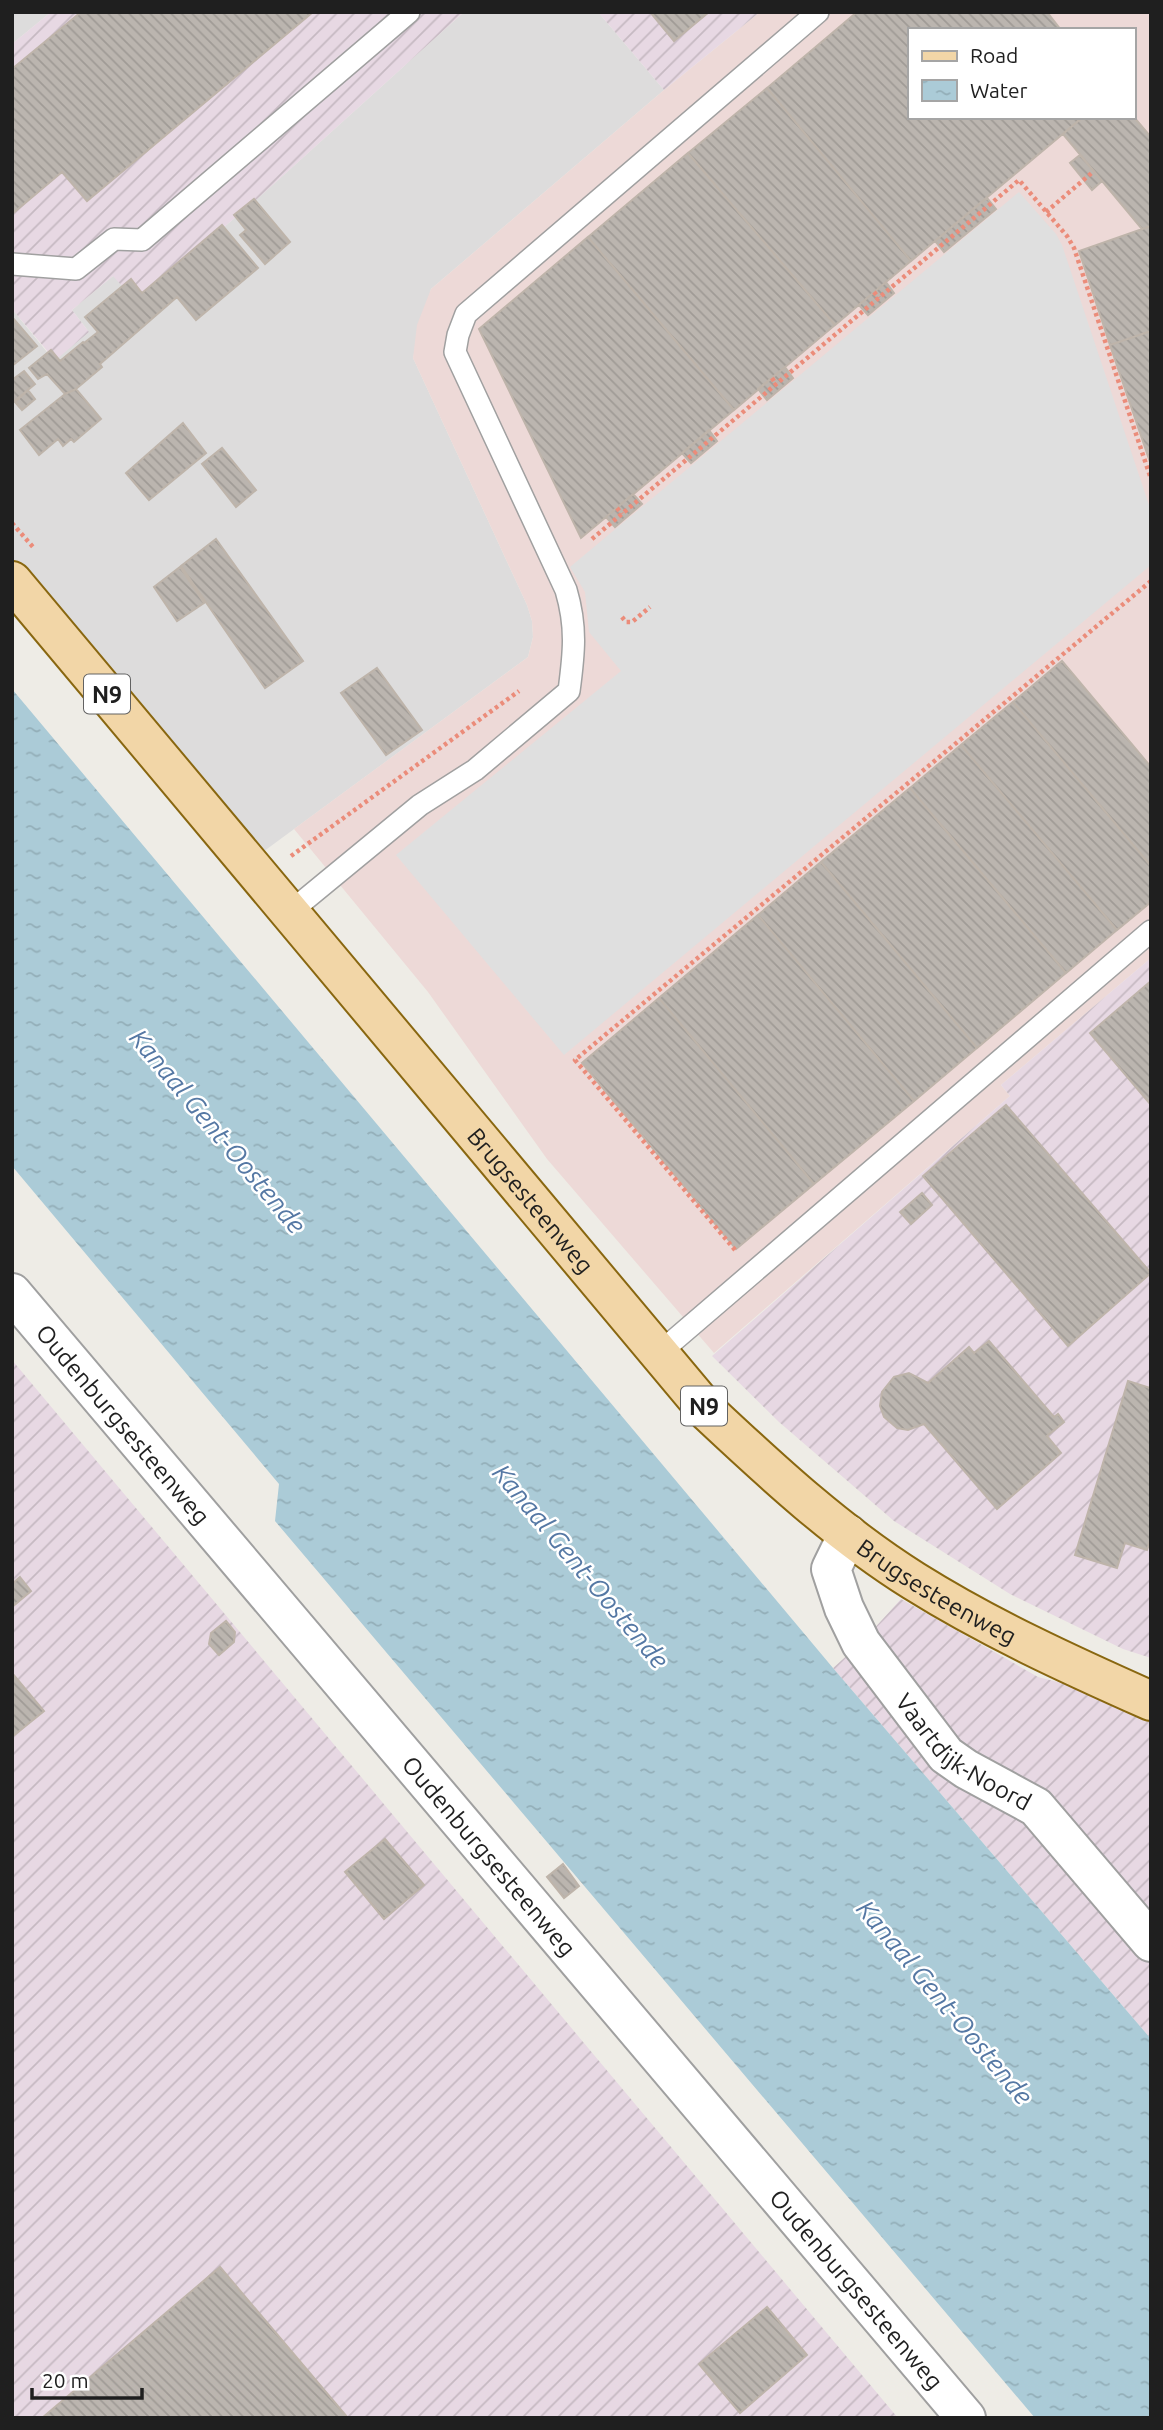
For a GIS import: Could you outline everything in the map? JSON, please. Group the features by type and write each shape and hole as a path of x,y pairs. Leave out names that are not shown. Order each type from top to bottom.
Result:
{"main road":[{"name":"Brugsesteenweg","path":"12,581 709,1413 779,1479 848,1534 914,1581 1046,1655 1151,1701"}],"street":[{"name":"Oudenburgsesteenweg","path":"12,1293 966,2418"},
{"name":"Vaartdijk-Noord","path":"848,1534 831,1569 844,1608 860,1643 946,1755 1036,1807 1151,1942"}],"lane":[{"path":"12,264 76,269 114,239 142,240 409,12"},
{"path":"290,912 420,804 475,770 569,691 574,651 573,615 565,590 455,352 466,314 818,12"},
{"path":"658,1354 1151,931"}],"path":[{"path":"1046,212 1094,171"},
{"path":"592,539 1019,180 1067,236 1074,248 1126,396 1151,479"},
{"path":"975,208 980,213"},
{"path":"951,228 955,233"},
{"path":"874,292 879,298"},
{"path":"772,378 776,384"},
{"path":"617,508 622,514"},
{"path":"754,1272 575,1060 1151,581"},
{"path":"622,617 626,622 632,622 650,607"},
{"path":"261,878 523,688"},
{"path":"871,812 875,817"},
{"path":"685,968 689,974"},
{"path":"646,1001 650,1006"}],"shaded area":[{"path":"12,12 51,12 12,44"},
{"path":"51,12 464,12 255,201 253,199 234,215 236,217 142,293 131,280 122,286 113,276 72,310 89,332 58,358 51,350 48,352 12,309 12,44"},
{"path":"464,12 598,12 664,90 431,289 413,358 527,605 533,637 528,657 248,863 201,807 12,558 12,309 47,352 89,332 72,310 113,276 131,279 142,292 222,225 224,227 236,217 234,215 256,200"},
{"path":"598,12 760,12 664,90"},
{"path":"760,12 1151,12 1151,958 1001,1085 1010,1096 714,1353 547,1159 428,992 294,829 528,657 533,637 527,605 413,358 417,325 431,289 664,90"},
{"path":"1019,192 1056,234 1062,245 1151,511 1151,565 564,1055 396,855 621,671 589,632 585,592 570,567"},
{"path":"1151,958 1151,1658 1123,1649 1010,1594 894,1521 779,1422 712,1356 1010,1096 1001,1085"},
{"path":"12,1360 898,2418 12,2418"},
{"path":"901,1599 1038,1677 1151,1706 1151,2039 833,1668 861,1643"}],"water":[{"name":"Kanaal Gent-Oostende","path":"12,689 833,1668 1151,2039 1151,2418 1035,2418 275,1521 279,1484 12,1166"}],"building":[{"path":"81,12 313,12 87,201 62,172 12,214 12,69"},
{"path":"650,12 709,12 674,41"},
{"path":"857,12 1047,12 1059,28 908,28 908,119 1081,119 911,261 767,88"},
{"path":"767,88 911,261 835,325 688,153"},
{"path":"1135,118 1151,137 1151,226 1142,229 1063,134 1081,119"},
{"path":"688,153 835,325 734,410 588,237"},
{"path":"1080,155 1102,181 1092,190 1070,163"},
{"path":"987,198 996,209 944,252 935,241"},
{"path":"254,199 290,242 265,264 240,235 246,230 234,215"},
{"path":"222,225 258,268 196,320 177,297 100,364 102,367 76,389 65,394 47,374 38,379 29,368 51,350 60,361 98,332 85,317 131,279 142,293"},
{"path":"1151,226 1151,331 1110,345 1079,251"},
{"path":"588,237 734,410 581,538 479,329"},
{"path":"886,282 894,293 868,315 859,305"},
{"path":"12,317 37,346 12,366"},
{"path":"1151,331 1151,465 1110,345"},
{"path":"785,367 793,378 767,400 758,389"},
{"path":"24,371 35,384 12,403 12,380"},
{"path":"76,389 101,419 74,442 71,439 63,446 58,439 39,455 20,430 65,394"},
{"path":"28,390 35,399 22,410 15,402"},
{"path":"183,423 206,453 149,500 126,473"},
{"path":"709,430 717,441 691,463 682,453"},
{"path":"222,448 256,490 236,507 202,464"},
{"path":"633,494 642,504 615,527 606,517"},
{"path":"216,539 303,661 265,688 181,566"},
{"path":"180,567 204,603 177,621 154,587"},
{"path":"1062,661 1151,767 1151,866 1013,702"},
{"path":"377,668 422,730 386,755 341,693"},
{"path":"1013,702 1151,866 1151,902 1117,930 961,745"},
{"path":"961,745 1117,930 1066,973 910,788"},
{"path":"910,788 1066,973 977,1048 821,862"},
{"path":"821,862 977,1048 914,1101 758,915"},
{"path":"758,915 914,1101 814,1184 659,998"},
{"path":"1151,981 1151,1105 1090,1033"},
{"path":"659,998 814,1184 736,1249 582,1063"},
{"path":"1006,1105 1151,1273 1068,1346 923,1176"},
{"path":"922,1193 932,1205 911,1224 900,1212"},
{"path":"989,1341 1054,1417 1058,1414 1064,1422 1047,1436 1061,1453 997,1509 924,1424 908,1430 897,1428 884,1417 880,1406 882,1392 894,1377 909,1373 928,1383 969,1347 974,1353"},
{"path":"1128,1381 1150,1388 1151,1385 1151,1538 1147,1550 1125,1543 1117,1568 1075,1555"},
{"path":"20,1577 31,1591 12,1607 12,1584"},
{"path":"226,1621 235,1632 234,1642 219,1655 209,1644 211,1633"},
{"path":"12,1673 44,1711 12,1737"},
{"path":"385,1839 424,1885 384,1919 345,1872"},
{"path":"563,1864 579,1886 564,1898 547,1877"},
{"path":"220,2267 348,2418 42,2418"},
{"path":"767,2307 807,2355 740,2413 699,2364"}]}
